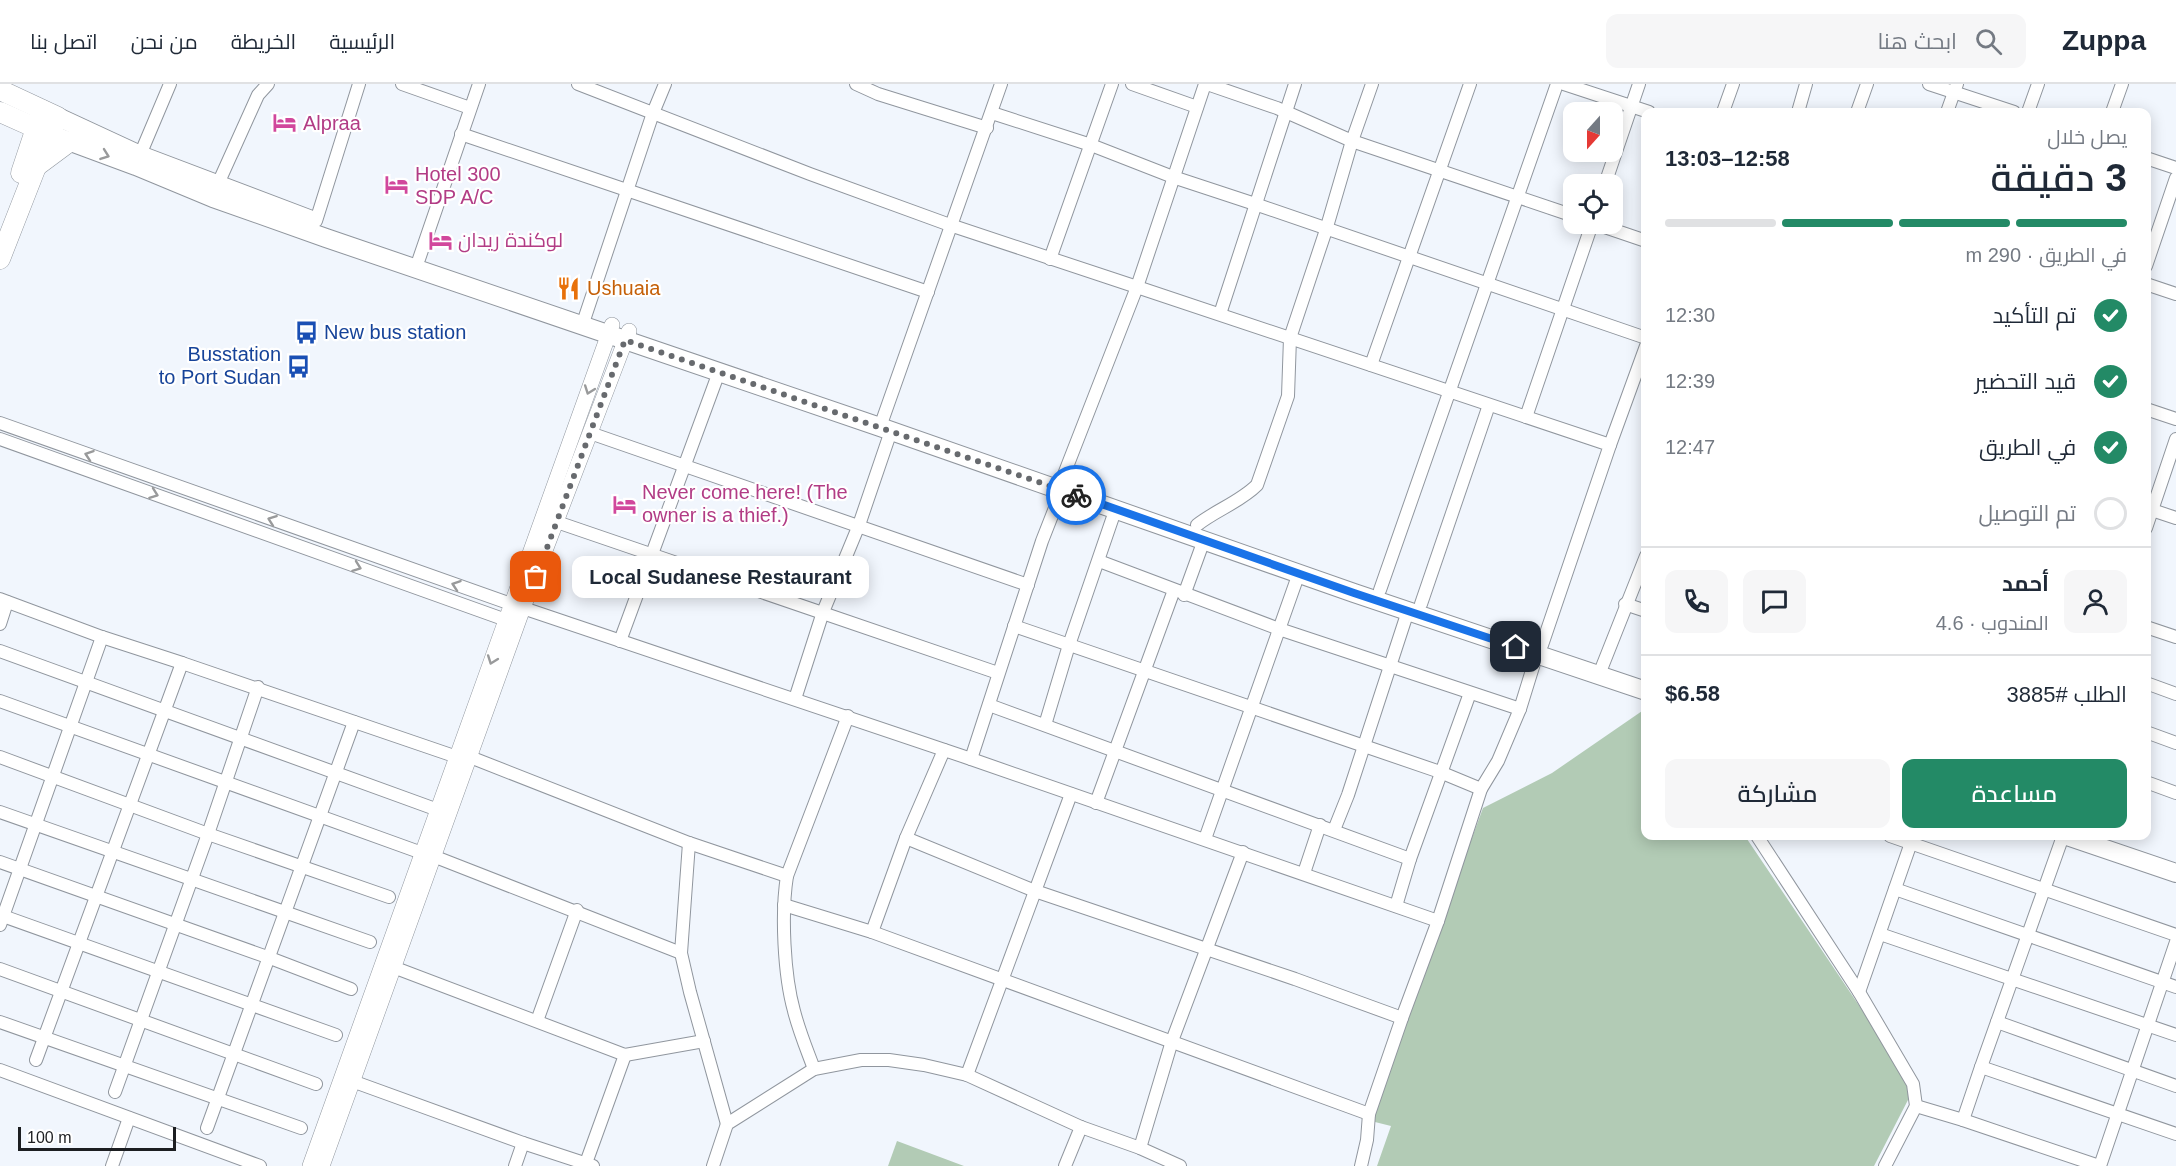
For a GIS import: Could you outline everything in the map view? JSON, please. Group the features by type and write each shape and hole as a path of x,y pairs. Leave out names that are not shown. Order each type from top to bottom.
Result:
{"main road":[{"path":"0,90 69,142 213,198 326,238 619,333 885,425"},
{"path":"0,112 41,122 140,155 218,186 419,259 585,316 619,333 719,372 1062,483 1200,533 1299,573 1415,608 1540,650 1641,689"},
{"path":"0,259 30,166 41,122"},
{"path":"30,166 23,139 41,122"},
{"path":"0,226 30,166 69,142"},
{"path":"1062,483 1116,508 1380,590 1415,608"},
{"path":"1540,650 1641,679"},
{"path":"2077,840 2176,873"},
{"path":"2117,840 2176,860"}],"street":[{"path":"140,155 170,84"},
{"path":"218,186 258,95 268,84"},
{"path":"315,221 359,84"},
{"path":"402,84 470,108"},
{"path":"419,259 479,84"},
{"path":"578,84 810,174 950,225 1610,445"},
{"path":"585,316 653,112 665,84"},
{"path":"856,84 878,94 987,128"},
{"path":"795,699 824,612 859,525 885,425 950,225 987,128 1001,84"},
{"path":"1050,259 1112,84"},
{"path":"1132,84 1197,107"},
{"path":"971,759 1062,483 1137,287 1206,84 1277,108 1286,114 1352,141 1563,212"},
{"path":"1220,314 1295,84"},
{"path":"1096,803 1144,672 1179,592 1200,533 1210,514 1248,494 1257,485 1288,396 1290,338 1372,84"},
{"path":"1371,366 1470,84"},
{"path":"1380,590 1557,84"},
{"path":"1564,84 1641,109"},
{"path":"1608,174 1639,84"},
{"path":"1724,108 1733,84"},
{"path":"1799,108 1806,84"},
{"path":"1858,108 1867,84"},
{"path":"1929,84 1955,88 2003,108"},
{"path":"2029,108 2038,84"},
{"path":"2113,108 2122,84"},
{"path":"1948,108 1955,88"},
{"path":"992,112 1326,230 1641,336"},
{"path":"461,134 928,292"},
{"path":"2151,160 2176,168"},
{"path":"2151,251 2176,178"},
{"path":"1623,233 1641,239"},
{"path":"1526,417 1590,234"},
{"path":"2151,286 2176,294"},
{"path":"550,519 590,433 619,333"},
{"path":"310,1166 368,1020 517,606 619,333"},
{"path":"1360,1166 1367,1140 1369,1114 1438,921 1481,789 1498,761 1520,709 1641,360"},
{"path":"620,642 719,372"},
{"path":"1334,830 1390,667 1415,608 1489,405"},
{"path":"2151,411 2176,419"},
{"path":"0,423 620,642 848,716 1438,921"},
{"path":"590,433 1028,585"},
{"path":"0,439 506,620"},
{"path":"2151,506 2176,439"},
{"path":"1045,725 1069,645 1116,508"},
{"path":"2151,509 2176,518"},
{"path":"550,519 998,673"},
{"path":"328,556 334,542"},
{"path":"1099,561 1279,629 1520,709"},
{"path":"1602,667 1625,604 1641,569"},
{"path":"1205,839 1299,573"},
{"path":"0,624 4,601 102,637 258,687 354,723 463,757 689,843 787,876"},
{"path":"1625,604 1641,609"},
{"path":"322,1166 352,1081 368,1020 393,967 428,855 438,810 463,757 506,620 517,606"},
{"path":"1014,626 1440,772 1481,789"},
{"path":"2151,629 2176,638"},
{"path":"102,637 1,919 336,1035"},
{"path":"0,651 438,810"},
{"path":"36,1060 182,663"},
{"path":"2151,685 2176,693"},
{"path":"115,1092 192,880 258,687"},
{"path":"1396,906 1440,772 1470,693"},
{"path":"0,701 577,910 681,953"},
{"path":"988,705 1410,859"},
{"path":"813,1069 793,1010 785,949 784,905 787,876 848,716"},
{"path":"207,1128 354,723"},
{"path":"2151,734 2176,743"},
{"path":"872,932 906,838 944,750"},
{"path":"0,758 389,897"},
{"path":"2151,784 2176,793"},
{"path":"967,1076 1071,794"},
{"path":"0,812 370,942"},
{"path":"1304,873 1320,825"},
{"path":"906,838 1035,891 1402,1018"},
{"path":"1762,840 1907,1071 1916,1094 1916,1106 1885,1166"},
{"path":"1859,992 1912,840"},
{"path":"1915,840 2176,935"},
{"path":"1963,1120 2063,840"},
{"path":"689,843 681,953 727,1124 713,1166"},
{"path":"1140,1148 1172,1041 1243,852"},
{"path":"0,862 351,989"},
{"path":"1895,889 2176,987"},
{"path":"784,905 872,932 1369,1114"},
{"path":"537,1021 577,910"},
{"path":"1880,934 2176,1035"},
{"path":"1916,1106 2100,1166 2176,942"},
{"path":"393,967 625,1055 704,1041"},
{"path":"0,969 316,1084"},
{"path":"0,1022 301,1128"},
{"path":"1997,1022 2176,1086"},
{"path":"352,1081 590,1165 625,1055"},
{"path":"727,1124 813,1069 861,1060 889,1060 924,1065 967,1076 1081,1127 1140,1148 1180,1166"},
{"path":"1981,1067 2176,1134"},
{"path":"0,1070 260,1166"},
{"path":"112,1166 129,1118"},
{"path":"1065,1166 1081,1127"},
{"path":"515,1166 523,1143"}],"green space":[{"path":"1641,712 1641,840 1748,840 1897,1062 1907,1081 1909,1098 1874,1166 1377,1166 1391,1126 1371,1121 1483,808 1552,773"},
{"path":"897,1141 964,1166 888,1166"}],"way so far":[{"path":"536,577 625,340 1076,495"}],"place":[{"name":"Alpraa","path":"285,123"},
{"name":"Hotel 300 SDP A/C","path":"397,185"},
{"name":"لوكندة ريدان","path":"440,240"},
{"name":"Ushuaia","path":"569,288"},
{"name":"New bus station","path":"306,332"},
{"name":"Busstation to Port Sudan","path":"299,366"},
{"name":"Never come here! (The owner is a thief.)","path":"624,504"},
{"name":"Local Sudanese Restaurant","path":"536,577"}],"route":[{"path":"1076,495 1354,593 1516,647"}]}
